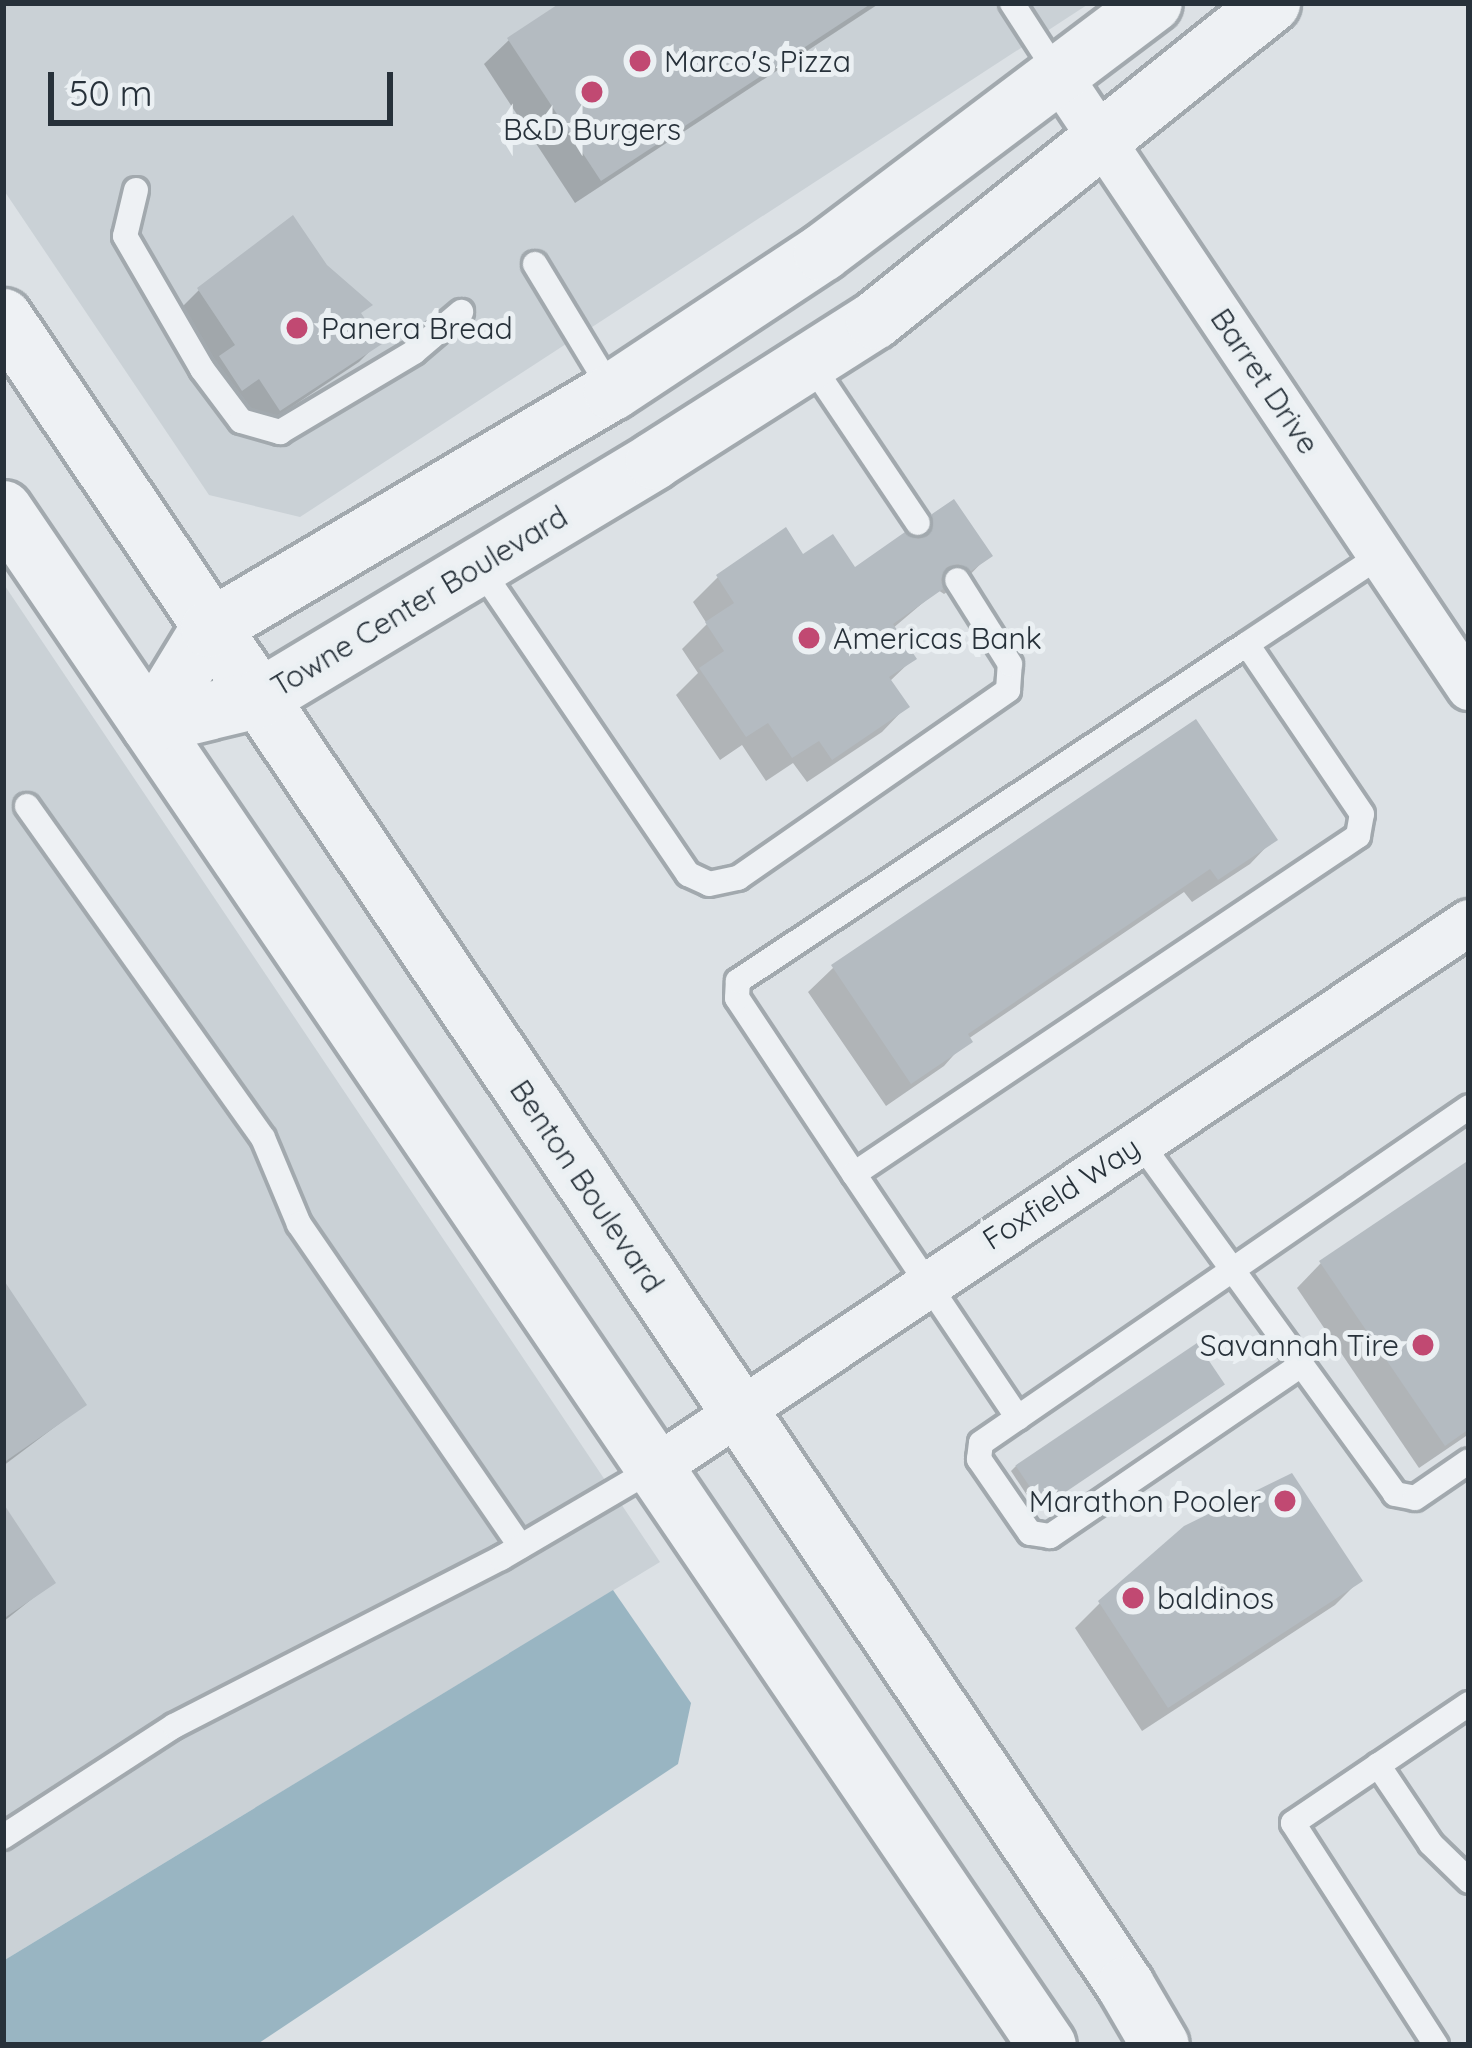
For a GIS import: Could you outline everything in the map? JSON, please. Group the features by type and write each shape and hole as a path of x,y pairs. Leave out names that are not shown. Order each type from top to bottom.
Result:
{"street":[{"path":"150,724 209,628 612,391 822,252 1153,3"},
{"name":"Towne Center Boulevard","path":"150,724 257,699 654,460 874,320 1271,3"},
{"name":"Barret Drive","path":"1059,76 1469,687"},
{"name":"Benton Boulevard","path":"6,309 209,628 1125,1985 1160,2045"},
{"path":"612,391 654,460"},
{"path":"432,493 477,563"},
{"path":"3,509 1047,2045"},
{"name":"Foxfield Way","path":"656,1467 923,1283 1469,922"}],"lane":[{"path":"1012,3 1059,76"},
{"path":"136,190 125,236 202,369 241,421 280,432 414,352 461,312"},
{"path":"535,264 612,391"},
{"path":"809,361 918,523"},
{"path":"1018,1418 923,1283 737,998 738,981 1381,555"},
{"path":"477,563 688,874 709,884 738,878 1008,691 1010,664 957,580"},
{"path":"854,1174 1358,836 1362,814 1247,644"},
{"path":"27,806 263,1138 299,1224 520,1546"},
{"path":"1301,1365 1050,1536 1030,1533 979,1460 981,1443 1469,1107"},
{"path":"1139,1141 1395,1493 1414,1498 1469,1461"},
{"path":"3,1837 174,1726 520,1546 656,1467"},
{"path":"1436,2045 1293,1823 1469,1704"},
{"path":"1378,1766 1431,1844 1469,1881"}],"shaded area":[{"path":"3,3 1090,3 300,517 209,495 3,189"},
{"path":"3,583 660,1562 3,1961"}],"water":[{"path":"613,1590 691,1703 678,1764 256,2045 3,2045 3,1961"}],"building":[{"path":"560,3 872,3 601,181 507,38"},
{"name":"Panera Bread","path":"293,215 327,265 373,305 361,313 382,344 280,411 259,379 242,391 219,356 235,345 197,288"},
{"name":"Americas Bank","path":"954,499 993,556 971,571 958,564 947,567 941,579 943,589 893,624 917,659 889,677 910,707 832,760 819,741 792,758 768,723 746,737 699,668 724,651 705,622 734,603 716,575 786,527 803,554 833,534 855,567 905,532 918,539 928,536 932,514"},
{"path":"1196,719 1278,840 1218,880 1210,869 968,1034 973,1042 911,1084 831,965"},
{"name":"Savannah Tire","path":"1469,1160 1469,1429 1445,1446 1319,1261"},
{"path":"3,1279 87,1405 3,1463"},
{"path":"1197,1343 1225,1384 1043,1507 1015,1465"},
{"path":"1292,1473 1363,1581 1168,1708 1098,1601 1184,1526"},
{"path":"3,1503 56,1583 3,1619"}],"place":[{"name":"Marco's Pizza","path":"640,61"},
{"name":"B&D Burgers","path":"592,92"},
{"name":"Panera Bread","path":"297,328"},
{"name":"Americas Bank","path":"809,638"},
{"name":"Savannah Tire","path":"1423,1345"},
{"name":"Marathon Pooler","path":"1285,1501"},
{"name":"baldinos","path":"1133,1598"}]}
